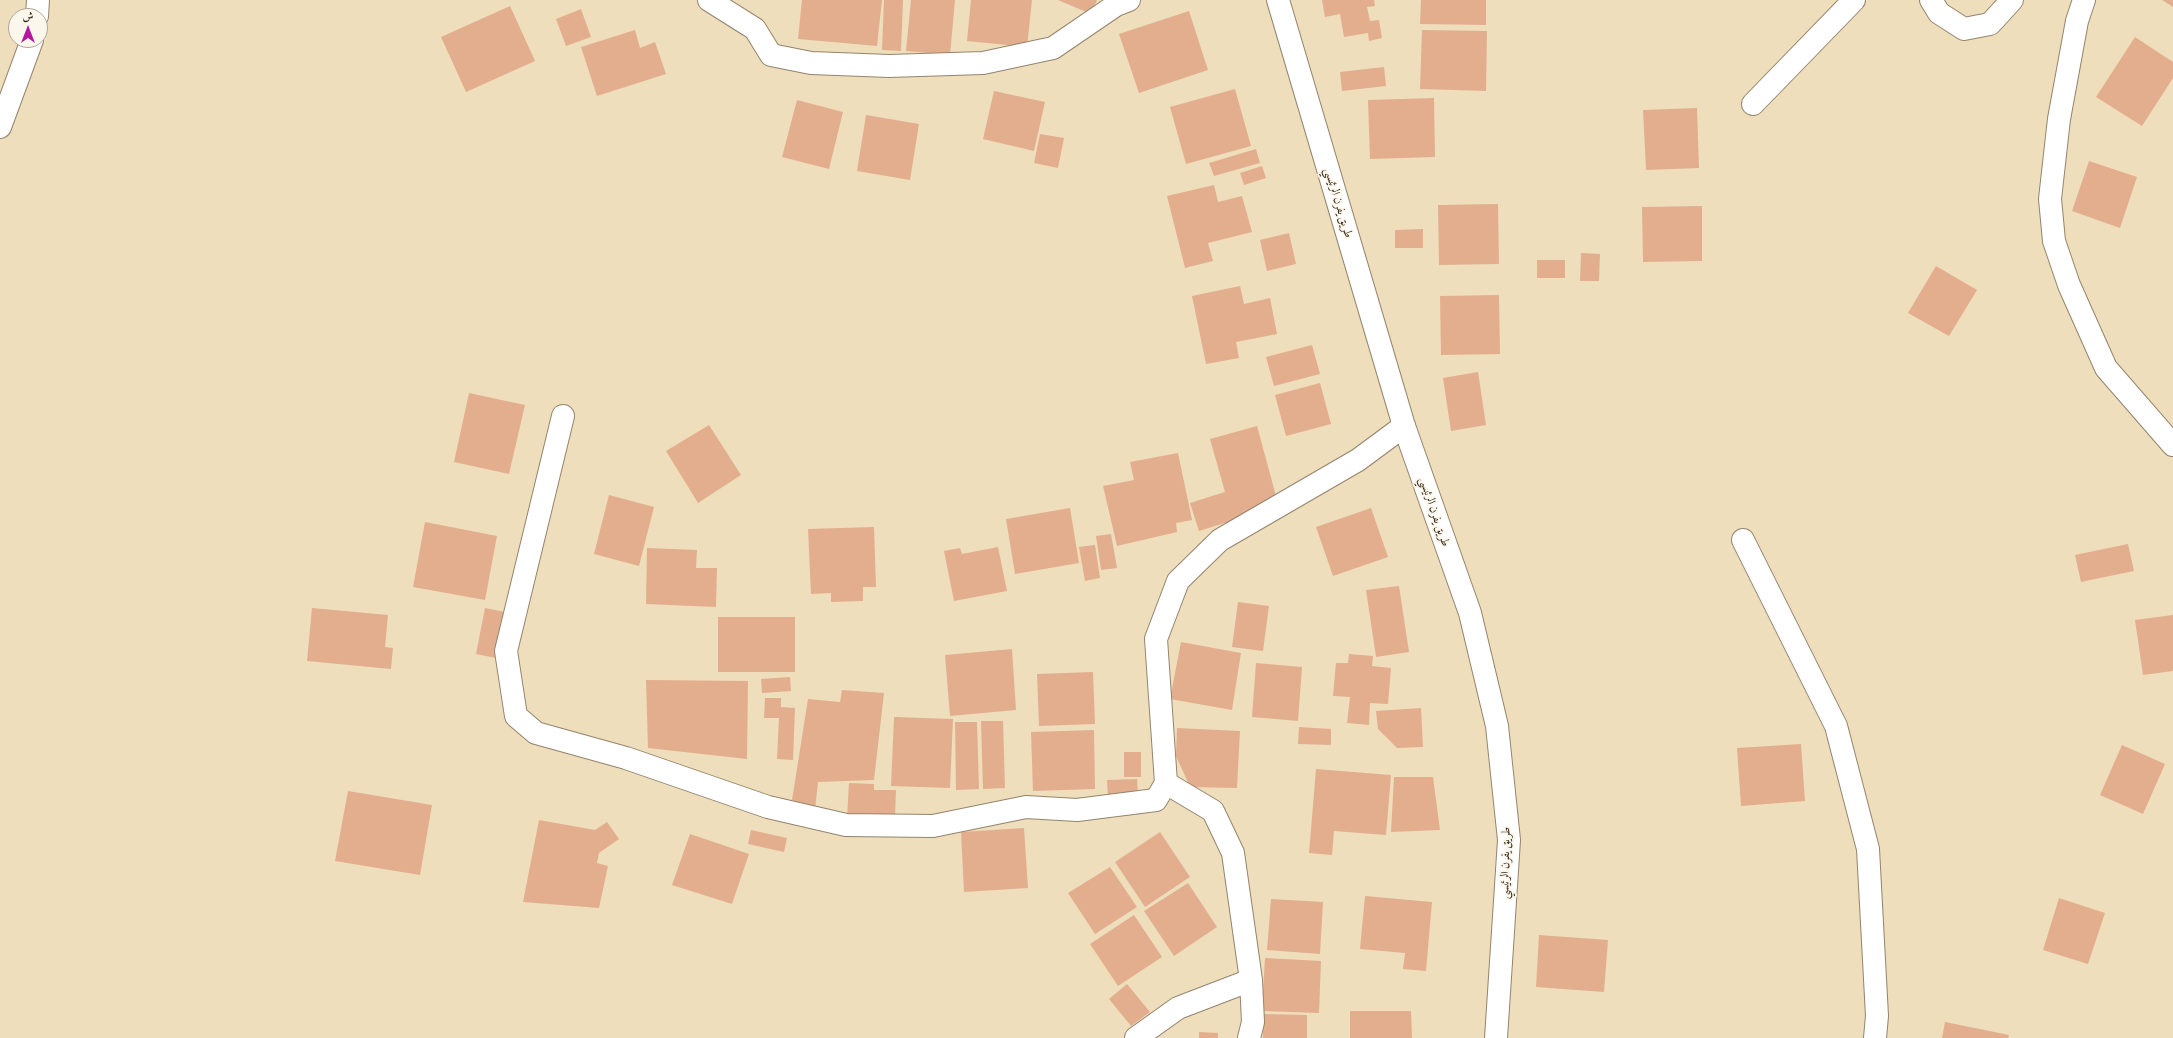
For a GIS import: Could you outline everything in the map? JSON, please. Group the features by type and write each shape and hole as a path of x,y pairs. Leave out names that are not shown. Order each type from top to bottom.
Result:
{"street":[{"path":"708,0 755,29 771,55 811,63 889,66 983,63 1054,48 1116,5 1129,0"},
{"name":"طريق يفرن الرئيسي","path":"1278,0 1404,426 1470,613 1497,726 1509,840 1496,1038"},
{"path":"1753,104 1854,0"},
{"path":"1931,0 1939,13 1964,29 1990,24 2012,0"},
{"path":"2084,0 2077,21 2058,126 2050,199 2054,240 2069,285 2106,368 2173,445"},
{"path":"0,126 29,48"},
{"path":"563,416 506,651 516,716 536,733 626,758 768,807 846,825 933,826 1026,807 1077,810 1156,800 1166,783 1156,640 1178,581 1220,540 1358,460 1404,426"},
{"path":"1743,540 1836,726 1868,849 1877,1016 1875,1038"},
{"path":"1166,783 1213,811 1233,853 1251,980 1253,1022 1249,1038"},
{"path":"1136,1038 1178,1008 1251,980"}],"building":[{"path":"802,0 882,0 877,46 798,39"},
{"path":"884,0 903,0 901,51 882,50"},
{"path":"911,0 955,0 950,55 906,51"},
{"path":"971,0 1032,0 1027,47 967,41"},
{"path":"1058,0 1097,0 1091,14"},
{"path":"1322,0 1374,0 1375,6 1367,7 1370,21 1379,20 1382,38 1369,41 1368,33 1344,37 1340,14 1325,17"},
{"path":"1421,0 1486,0 1486,25 1420,24"},
{"path":"2162,0 2173,0 2173,7"},
{"path":"510,6 535,61 466,92 441,37"},
{"path":"581,9 591,37 566,46 556,19"},
{"path":"1189,11 1208,70 1139,93 1119,34"},
{"path":"635,30 640,48 655,42 666,74 597,96 581,47"},
{"path":"1422,30 1487,31 1486,91 1420,89"},
{"path":"2135,37 2173,62 2173,78 2142,126 2096,97"},
{"path":"1384,67 1386,86 1342,91 1340,72"},
{"path":"1235,89 1251,146 1186,164 1170,107"},
{"path":"994,91 1045,102 1034,151 983,139"},
{"path":"1434,98 1435,157 1370,159 1368,100"},
{"path":"797,100 843,112 829,169 782,157"},
{"path":"1697,108 1699,168 1646,170 1643,110"},
{"path":"866,115 919,124 910,180 857,171"},
{"path":"1040,134 1064,138 1058,168 1034,163"},
{"path":"1256,149 1260,163 1214,176 1209,163"},
{"path":"2089,161 2137,177 2120,228 2072,211"},
{"path":"1262,166 1266,178 1244,185 1240,173"},
{"path":"1214,185 1218,202 1242,196 1252,232 1208,243 1213,261 1185,268 1167,196"},
{"path":"1498,204 1499,264 1439,265 1438,205"},
{"path":"1702,206 1702,261 1643,262 1642,207"},
{"path":"1423,229 1423,248 1395,248 1395,230"},
{"path":"1289,233 1296,264 1267,271 1260,240"},
{"path":"1581,253 1600,254 1599,281 1580,281"},
{"path":"1537,260 1565,260 1565,278 1537,278"},
{"path":"1936,266 1977,290 1949,336 1908,313"},
{"path":"1240,286 1244,304 1270,298 1277,334 1236,342 1239,358 1206,364 1192,296"},
{"path":"1499,295 1500,354 1441,355 1440,296"},
{"path":"1312,345 1320,374 1274,386 1266,357"},
{"path":"1478,372 1486,425 1451,431 1443,378"},
{"path":"1320,383 1331,424 1286,436 1275,395"},
{"path":"469,393 525,405 509,474 454,462"},
{"path":"709,425 741,475 698,503 666,451"},
{"path":"1257,426 1276,496 1234,520 1199,531 1190,503 1225,492 1210,439"},
{"path":"1178,453 1192,520 1176,523 1177,532 1117,546 1103,486 1134,480 1130,462"},
{"path":"609,495 654,507 639,566 594,554"},
{"path":"1070,508 1079,563 1015,574 1006,519"},
{"path":"1371,508 1388,557 1333,576 1316,527"},
{"path":"425,522 497,536 485,600 413,587"},
{"path":"874,527 876,587 863,587 863,601 831,602 831,593 811,594 808,529"},
{"path":"1111,534 1117,568 1101,570 1096,536"},
{"path":"2128,544 2134,571 2081,582 2075,555"},
{"path":"1095,545 1100,578 1085,581 1079,547"},
{"path":"998,547 1007,591 954,601 944,551 960,548 962,554"},
{"path":"647,548 697,550 696,568 717,568 716,607 646,604"},
{"path":"1399,586 1409,652 1376,657 1366,590"},
{"path":"1238,602 1269,606 1263,651 1232,647"},
{"path":"312,608 388,615 385,647 393,648 391,669 307,661"},
{"path":"485,608 505,612 496,658 476,654"},
{"path":"2173,615 2173,671 2143,675 2135,620"},
{"path":"718,617 795,617 795,672 718,672"},
{"path":"1181,642 1241,653 1232,710 1170,699"},
{"path":"1012,649 1016,710 950,716 945,655"},
{"path":"1349,654 1373,656 1372,666 1391,668 1388,704 1370,703 1369,725 1347,723 1350,697 1333,696 1336,663 1348,663"},
{"path":"1256,663 1302,667 1298,721 1252,717"},
{"path":"1093,672 1095,724 1039,726 1037,674"},
{"path":"790,677 791,691 762,693 761,679"},
{"path":"646,680 748,681 747,759 648,748"},
{"path":"842,690 884,693 874,780 818,782 815,810 792,800 808,699 840,702"},
{"path":"765,698 781,698 781,707 795,708 793,760 777,759 779,718 764,718"},
{"path":"1421,708 1423,747 1397,748 1378,729 1376,711"},
{"path":"894,717 953,719 950,788 891,786"},
{"path":"981,721 1003,721 1005,788 983,789"},
{"path":"955,722 977,722 979,789 956,790"},
{"path":"1299,727 1331,729 1331,745 1298,744"},
{"path":"1177,728 1240,731 1237,788 1190,787 1176,756"},
{"path":"1094,730 1095,789 1033,791 1031,732"},
{"path":"1801,744 1805,801 1741,806 1737,748"},
{"path":"2122,745 2165,764 2143,814 2100,795"},
{"path":"1124,752 1141,752 1141,777 1124,777"},
{"path":"1316,769 1391,775 1386,835 1334,831 1332,855 1309,853"},
{"path":"1394,777 1433,777 1440,830 1391,832"},
{"path":"1137,779 1138,796 1108,797 1107,780"},
{"path":"849,783 874,784 874,790 896,790 895,819 847,818"},
{"path":"348,791 432,805 420,875 335,861"},
{"path":"539,820 595,830 607,822 619,839 599,853 597,863 608,866 599,908 523,902"},
{"path":"1024,828 1028,888 964,892 961,832"},
{"path":"751,830 787,838 784,852 748,844"},
{"path":"1160,832 1190,877 1145,907 1115,862"},
{"path":"690,834 749,854 732,904 672,885"},
{"path":"1110,867 1137,907 1095,934 1068,893"},
{"path":"1188,883 1217,927 1174,956 1144,911"},
{"path":"1365,896 1432,902 1426,971 1403,969 1405,953 1360,949"},
{"path":"2059,898 2105,913 2088,964 2043,950"},
{"path":"1271,899 1323,902 1320,954 1267,950"},
{"path":"1134,915 1162,957 1118,986 1090,944"},
{"path":"1539,935 1608,940 1604,992 1536,987"},
{"path":"1265,958 1321,961 1319,1013 1262,1011"},
{"path":"1127,984 1150,1012 1131,1026 1109,999"},
{"path":"1350,1011 1411,1011 1412,1038 1350,1038"},
{"path":"1263,1014 1307,1015 1307,1038 1263,1038"},
{"path":"1945,1022 2009,1035 2008,1038 1942,1038"},
{"path":"1199,1032 1218,1033 1218,1038 1199,1038"}]}
